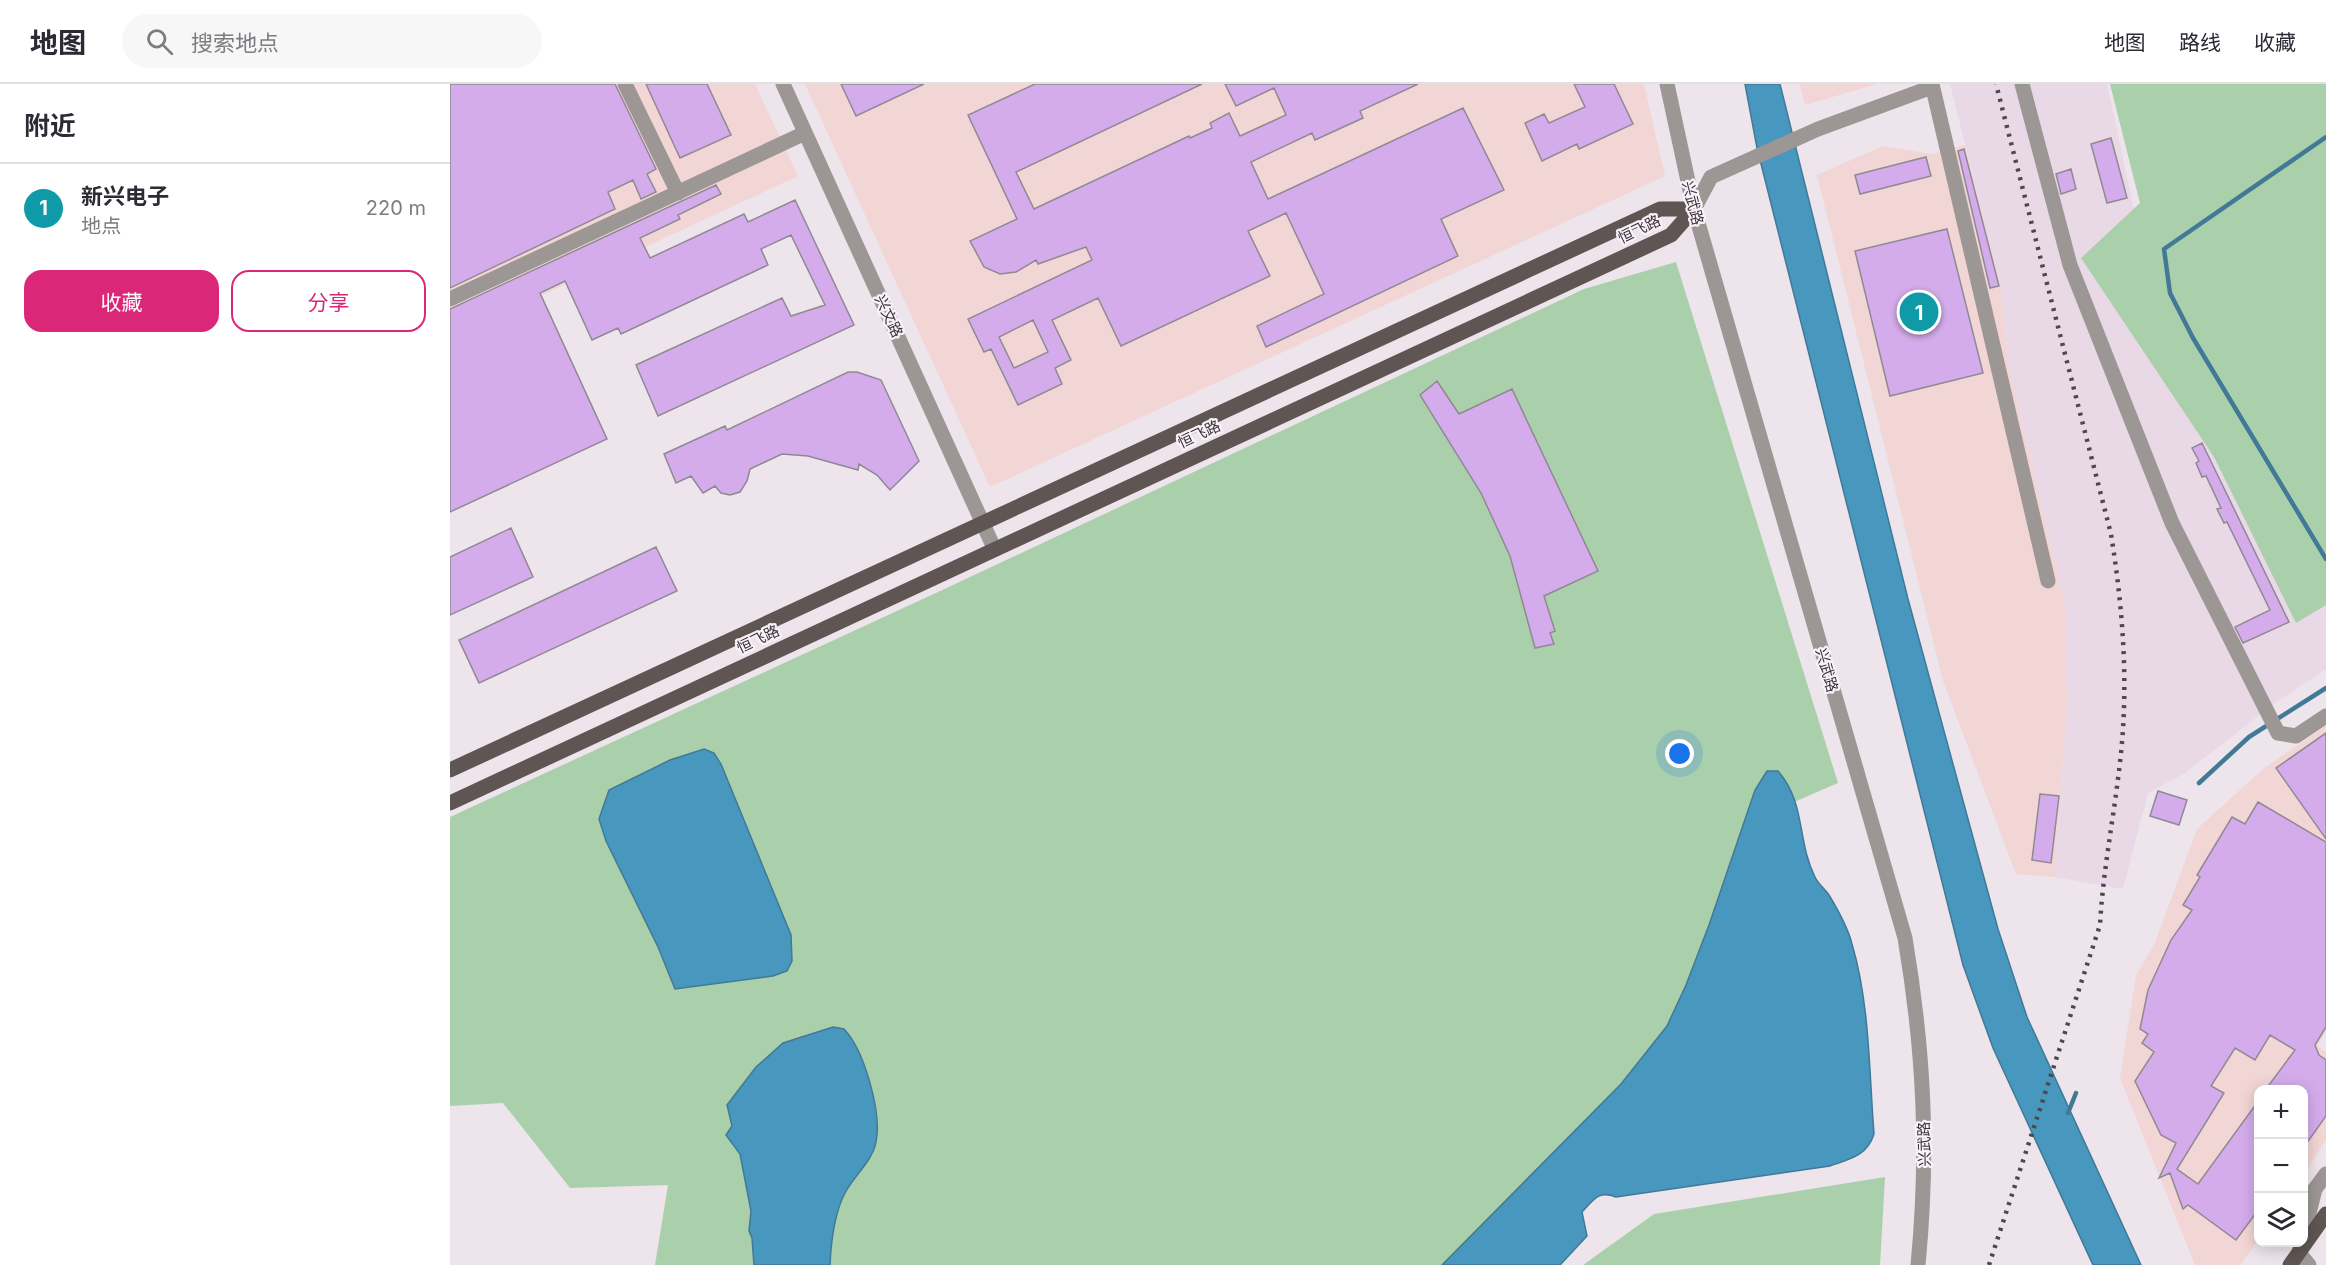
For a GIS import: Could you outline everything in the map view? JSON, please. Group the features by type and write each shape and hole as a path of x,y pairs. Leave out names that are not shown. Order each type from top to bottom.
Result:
{"main road":[{"name":"恒飞路","path":"450,770 1660,208 1694,208"},
{"name":"恒飞路","path":"450,803 1671,235 1694,208"},
{"path":"2297,1253 2326,1214"}],"street":[{"path":"625,84 678,193"},
{"name":"兴文路","path":"783,84 994,548"},
{"name":"兴武路","path":"1667,84 1694,208 1905,938 1917,1010 1923,1072 1925,1193 1918,1265"},
{"path":"2022,84 2070,265 2172,523 2278,733 2296,736 2326,716"},
{"path":"1694,208 1711,177 1818,129 1932,85 2048,581"},
{"path":"450,299 806,134"},
{"path":"2308,1218 2315,1189 2326,1174"},
{"path":"2297,1253 2309,1265"}],"shaded area":[{"path":"450,84 755,84 798,176 450,338"},
{"path":"805,84 1644,84 1665,176 990,487"},
{"path":"1800,84 1877,84 1805,105"},
{"path":"1950,84 2107,84 2136,219 2326,572 2326,669 2275,703 2185,773 2148,793 2123,889 2054,877 2067,706 2065,603 2009,367 2000,285"},
{"path":"1965,145 2000,285 2009,367 2065,603 2067,706 2054,877 2016,874 1943,681 1817,175 1883,146 1931,154"},
{"path":"2326,726 2326,1032 2317,1046 2326,1052 2326,1140 2308,1168 2308,1085 2254,1085 2254,1246 2241,1265 2195,1265 2120,1078 2136,975 2154,945 2197,829 2264,768"}],"green space":[{"path":"2110,84 2326,84 2326,605 2296,623 2214,457 2081,258 2140,203"},
{"path":"1676,262 1838,783 1764,815 1709,981 1627,1101 1450,1265 655,1265 668,1185 570,1188 503,1103 450,1106 450,817 938,592 1584,289"},
{"path":"1885,1177 1880,1265 1583,1265 1654,1214"}],"water":[{"path":"1745,84 1780,84 1908,599 1998,929 2027,1017 2141,1265 2093,1265 1993,1048 1963,965 1757,148"},
{"path":"704,749 714,753 721,764 791,935 792,961 787,971 773,976 675,989 658,947 606,841 599,819 609,790 670,760"},
{"path":"1767,771 1778,771 1787,783 1797,809 1809,864 1816,880 1829,895 1839,913 1852,944 1866,1015 1874,1134 1871,1141 1857,1156 1830,1166 1616,1197 1601,1195 1582,1212 1587,1236 1560,1265 1442,1265 1621,1084 1667,1026 1686,985 1709,925 1755,790"},
{"path":"833,1027 844,1029 851,1039 870,1082 877,1129 874,1149 842,1201 834,1228 830,1265 754,1265 752,1238 749,1231 751,1211 740,1154 726,1135 732,1126 727,1105 756,1067 783,1043"}],"building":[{"path":"450,84 615,84 656,169 647,174 656,192 641,199 633,180 608,192 615,209 450,288"},
{"path":"646,84 707,84 731,135 680,158"},
{"path":"841,84 924,84 856,116"},
{"path":"1035,84 1202,84 1016,172 1034,209 1189,136 1190,138 1212,128 1210,123 1229,113 1240,136 1286,115 1274,88 1236,106 1225,84 1418,84 1360,111 1363,118 1315,140 1312,133 1251,162 1268,199 1463,108 1504,190 1441,219 1458,256 1266,347 1257,326 1324,294 1286,213 1248,231 1270,276 1121,346 1098,298 1052,320 1071,360 1055,368 1062,384 1018,405 991,349 984,352 968,319 1092,260 1086,247 1038,264 1036,260 1016,272 1000,274 984,267 970,241 1017,219 968,115","holes":["1033,320 1048,352 1014,368 999,337"]},
{"path":"1574,84 1614,84 1633,124 1579,149 1577,144 1542,161 1525,123 1544,114 1549,123 1585,107"},
{"path":"2111,138 2127,198 2107,203 2091,144"},
{"path":"1964,149 1999,286 1990,288 1958,151"},
{"path":"1926,157 1931,176 1860,194 1855,175"},
{"path":"2071,169 2076,189 2061,194 2056,174"},
{"path":"716,185 721,194 678,215 680,219 640,238 650,258 744,214 748,222 795,200 854,325 658,416 636,365 782,298 791,316 825,305 791,235 761,249 768,265 621,334 618,328 592,340 565,281 540,293 607,439 450,512 450,309"},
{"path":"1947,229 1983,373 1890,396 1855,251"},
{"path":"848,372 857,372 881,380 919,461 890,490 877,475 859,464 858,470 808,456 782,454 750,469 747,481 740,492 730,495 721,493 715,486 703,493 691,476 676,483 664,454 725,426 727,430"},
{"path":"1437,381 1459,414 1512,389 1598,571 1544,596 1555,631 1550,633 1554,644 1535,648 1510,556 1481,493 1420,395"},
{"path":"2202,443 2289,622 2243,643 2235,627 2270,610 2227,522 2224,523 2217,509 2221,508 2206,476 2202,477 2196,463 2199,461 2192,448"},
{"path":"511,528 533,577 450,615 450,557"},
{"path":"656,547 677,591 479,683 459,640"},
{"path":"2326,733 2326,839 2276,768"},
{"path":"2158,791 2187,800 2179,825 2150,816"},
{"path":"2040,794 2059,796 2051,863 2032,860"},
{"path":"2258,802 2326,842 2326,1027 2315,1045 2319,1055 2326,1060 2326,1116 2308,1141 2308,1085 2269,1085 2295,1050 2270,1035 2255,1060 2235,1048 2211,1086 2224,1093 2177,1169 2198,1184 2254,1107 2254,1216 2236,1240 2188,1205 2183,1209 2170,1173 2159,1178 2176,1143 2161,1135 2135,1081 2154,1052 2142,1043 2148,1034 2140,1029 2148,990 2171,940 2192,910 2183,905 2200,877 2197,875 2232,817 2245,824"}],"waterway":[{"path":"2326,137 2164,249 2170,293 2193,338 2326,559"},
{"path":"2199,783 2249,737 2326,688"},
{"path":"2068,1113 2076,1093"}],"railway":[{"path":"1989,1265 2100,925 2120,762 2124,705 2119,591 2111,534 1996,84"}],"place":[{"name":"新兴电子","path":"1919,312"}]}
